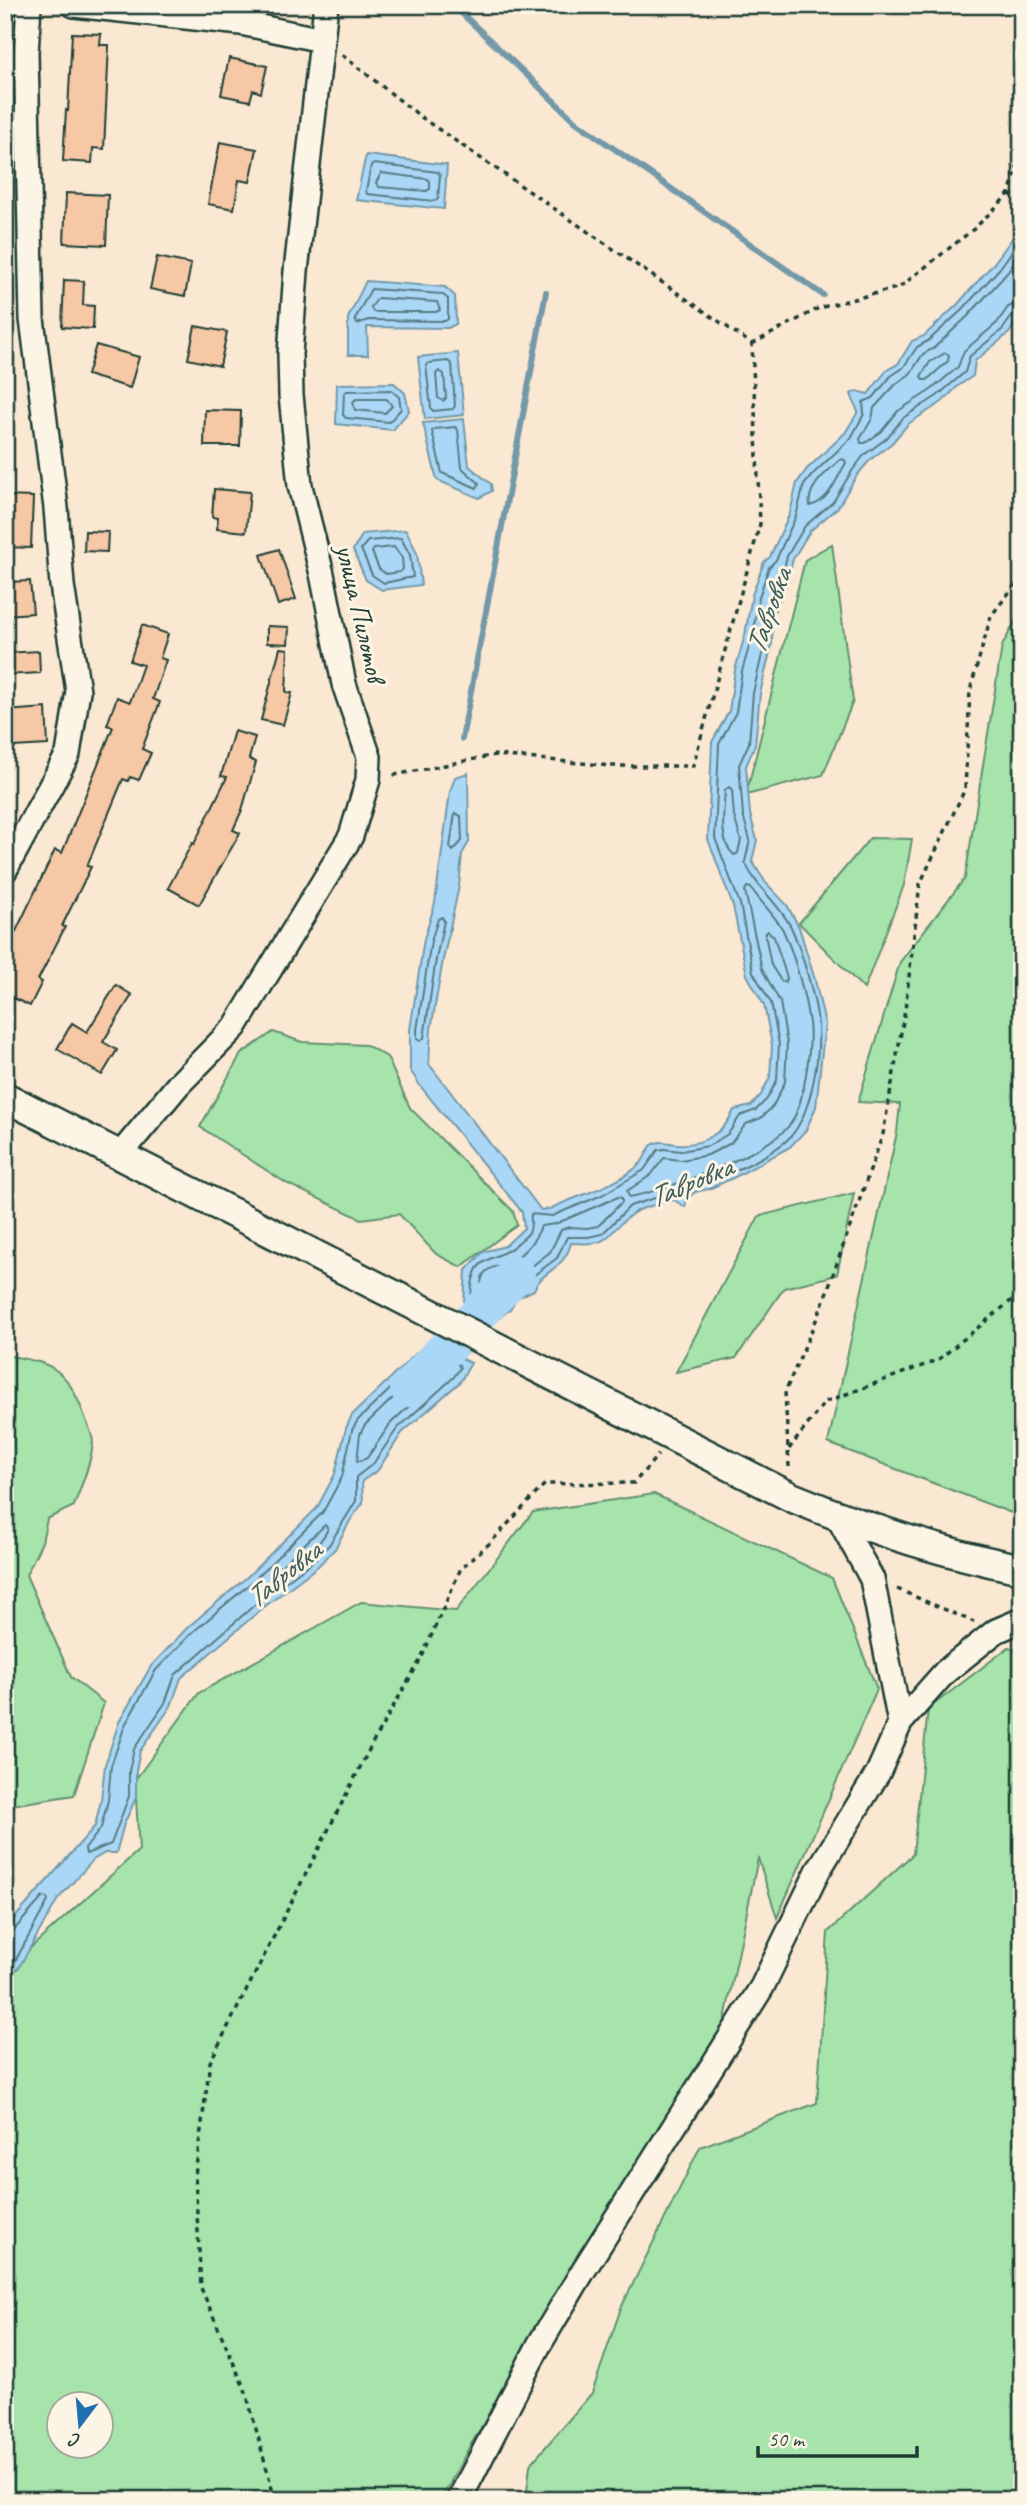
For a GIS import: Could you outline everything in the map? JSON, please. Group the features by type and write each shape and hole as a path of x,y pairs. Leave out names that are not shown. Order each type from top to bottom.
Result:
{"street":[{"path":"5,870 68,754 78,691 62,585 56,508 32,319 26,53 29,5"},
{"path":"74,5 241,23 322,40"},
{"name":"улица Пилотов","path":"119,1156 178,1086 236,1027 351,836 368,780 369,757 344,684 322,574 300,486 291,395 290,354 296,271 326,5"},
{"path":"9,1105 66,1128 791,1497 838,1517 971,1559 1022,1569"},
{"path":"838,1517 873,1578 900,1723"},
{"path":"459,2500 539,2345 570,2292 762,1987 818,1871 878,1773 900,1723 945,1672 996,1631 1022,1620"}],"path":[{"path":"322,40 425,120 752,344"},
{"path":"752,344 819,308 901,287 975,228 1009,194 1022,151"},
{"path":"1009,194 1022,200"},
{"path":"368,780 495,755 612,766 693,766 760,524 752,344"},
{"path":"791,1497 785,1392 820,1311 883,1134 905,1010 920,884 965,789 970,691 991,616 1022,576"},
{"path":"788,1451 825,1402 939,1360 1022,1292"},
{"path":"275,2500 246,2392 201,2288 195,2175 210,2062 375,1738 421,1659 461,1568 490,1543 545,1484 634,1483 673,1437"},
{"path":"873,1578 996,1631"}],"green space":[{"path":"832,544 853,701 823,775 746,795 805,560"},
{"path":"1022,609 1022,1517 828,1443 897,1132 900,1104 858,1102 900,962 965,878 1002,646"},
{"path":"870,838 912,839 904,885 864,989 799,923"},
{"path":"273,1032 302,1042 366,1045 387,1057 410,1108 513,1211 517,1225 461,1267 436,1254 399,1214 361,1219 286,1183 200,1127 241,1054"},
{"path":"854,1193 837,1275 784,1288 736,1358 676,1372 759,1216"},
{"path":"5,1355 45,1364 63,1376 76,1397 92,1436 90,1459 74,1506 47,1519 42,1542 26,1575 71,1677 104,1703 74,1795 5,1806"},
{"path":"654,1494 832,1578 877,1689 777,1918 758,1858 724,2024 470,2446 441,2500 5,2500 5,1990 15,1962 139,1850 135,1780 199,1693 361,1602 456,1611 533,1512"},
{"path":"1009,1647 1022,1654 1022,2500 526,2500 530,2465 592,2393 621,2308 700,2147 817,2103 828,1932 913,1854 928,1709"}],"water":[{"path":"366,155 447,165 444,209 356,200"},
{"path":"1022,225 1022,314 1009,333 975,361 973,376 942,402 908,424 892,443 870,460 857,475 838,507 810,531 793,559 787,583 773,614 772,643 760,694 755,745 746,766 750,814 757,840 752,861 766,883 787,905 799,927 825,1024 816,1107 806,1130 790,1147 735,1177 709,1189 695,1192 687,1199 685,1207 674,1200 646,1207 632,1214 602,1241 571,1243 563,1259 537,1283 534,1290 517,1298 510,1309 498,1319 464,1302 466,1270 483,1252 505,1246 524,1228 522,1212 410,1070 410,1030 424,939 435,903 450,792 455,777 468,773 469,842 462,854 459,886 431,1029 429,1064 541,1210 550,1209 621,1178 641,1163 655,1143 687,1144 704,1140 725,1125 734,1110 751,1106 761,1095 770,1077 772,1045 764,1005 747,975 733,906 708,839 712,742 729,711 752,595 764,562 770,557 790,513 797,483 807,469 845,433 858,412 851,394 857,391 868,394 887,370 898,364 912,341 924,336 957,305 994,263"},
{"path":"366,281 445,287 455,296 456,324 448,328 367,327 368,355 348,355 348,318"},
{"path":"458,353 464,415 425,419 418,357"},
{"path":"394,383 405,393 409,411 393,430 336,424 337,384"},
{"path":"464,419 469,466 491,484 492,491 479,498 437,480 423,423"},
{"path":"406,530 417,553 421,585 382,590 366,580 353,550 363,534"},
{"path":"428,1342 471,1363 460,1382 402,1433 378,1470 362,1481 363,1503 335,1549 317,1567 264,1607 181,1678 171,1706 140,1751 136,1771 136,1798 124,1824 116,1853 105,1853 93,1860 58,1899 18,1969 5,1975 5,1929 95,1826 105,1765 119,1722 151,1666 188,1627 247,1577 317,1508 335,1474 346,1428 352,1415"}],"building":[{"path":"72,33 101,34 100,45 109,45 104,149 93,148 92,163 63,161"},
{"path":"229,58 267,66 261,93 253,90 250,101 221,95"},
{"path":"220,142 257,149 250,182 239,180 234,209 208,204"},
{"path":"66,193 108,195 106,245 64,243"},
{"path":"157,257 191,264 185,296 150,289"},
{"path":"64,280 84,281 83,305 94,306 93,329 62,327"},
{"path":"195,326 227,332 220,366 188,359"},
{"path":"96,345 139,357 130,388 87,375"},
{"path":"205,410 241,411 240,446 204,446"},
{"path":"214,489 250,492 246,532 217,529 218,518 212,517"},
{"path":"5,496 33,497 31,548 5,547"},
{"path":"85,531 108,532 107,552 84,551"},
{"path":"279,549 296,599 278,605 261,555"},
{"path":"30,581 33,613 5,615 5,582"},
{"path":"142,625 168,634 160,658 166,660 153,699 160,702 142,749 151,753 139,780 130,777 128,781 123,779 87,866 91,867 38,980 42,982 30,1006 5,994 5,954 55,850 62,853 113,727 107,725 117,697 130,702 143,665 130,661"},
{"path":"267,626 289,627 288,644 267,643"},
{"path":"280,648 288,649 286,692 292,693 283,725 261,720"},
{"path":"39,651 40,673 5,675 5,653"},
{"path":"46,708 48,745 13,747 12,733 5,733 5,711"},
{"path":"234,731 255,737 249,759 256,762 242,810 233,830 240,833 199,905 168,888 192,843 194,844 227,777 221,776"},
{"path":"116,985 132,995 103,1042 117,1050 102,1075 57,1049 72,1023 87,1032"}],"waterway":[{"path":"453,5 576,122 823,295"},
{"path":"462,739 546,292"},
{"name":"Тавровка","path":"409,1388 516,1274"}]}
